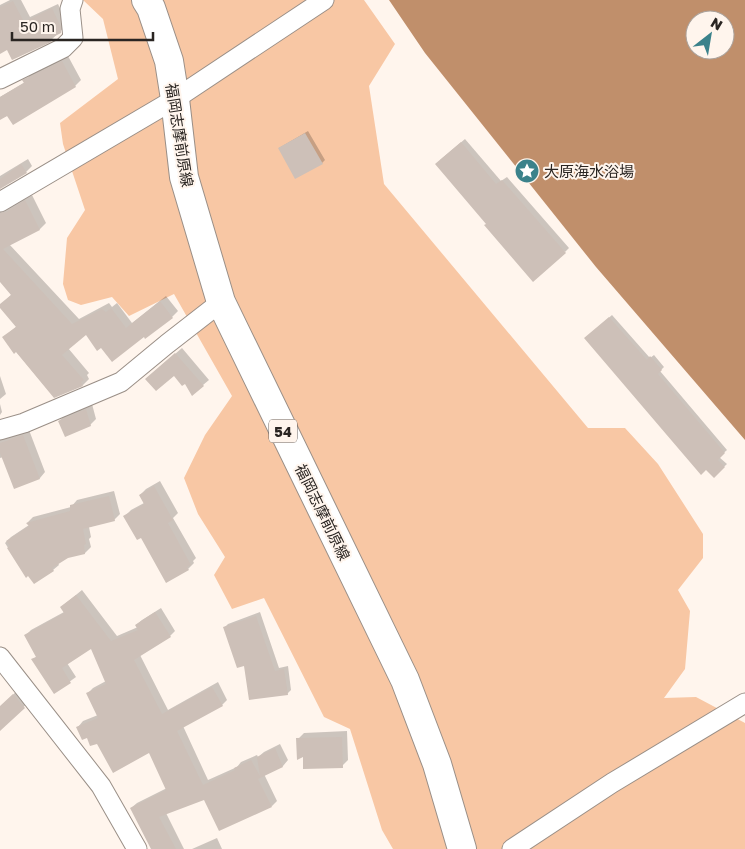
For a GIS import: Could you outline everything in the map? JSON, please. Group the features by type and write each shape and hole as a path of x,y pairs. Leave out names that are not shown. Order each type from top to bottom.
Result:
{"main road":[{"name":"福岡志摩前原線","path":"146,0 151,8 169,61 184,177 221,302 405,680 437,764 462,849"}],"street":[{"path":"0,79 64,48 73,38 70,9 73,0"},
{"path":"0,202 175,99 324,0"},
{"path":"0,430 24,423 121,382 221,302"},
{"path":"0,657 101,786 137,849"},
{"path":"512,849 612,783 745,703"}],"shaded area":[{"path":"83,0 364,0 395,44 369,86 384,184 588,428 625,428 658,464 703,534 703,558 678,590 690,611 685,669 664,698 696,697 745,723 745,849 393,849 382,830 350,729 324,717 264,598 232,609 214,575 225,557 198,514 184,478 205,435 232,396 174,294 129,316 112,297 81,305 68,300 63,284 67,238 85,210 63,144 60,123 118,79 103,19"},
{"path":"389,0 745,0 745,440 596,267 425,53"}],"building":[{"path":"13,1 24,22 52,8 61,27 61,33 49,39 51,42 12,60 7,50 0,54 0,7"},
{"path":"62,61 76,87 13,125 7,116 0,120 0,97 24,83 22,80"},
{"path":"305,133 323,164 295,179 278,148"},
{"path":"461,142 496,184 502,180 566,253 533,282 435,164"},
{"path":"21,164 27,173 0,189 0,179"},
{"path":"25,200 40,230 3,249 72,324 102,309 106,312 111,308 126,328 160,301 173,318 145,339 144,337 112,362 101,348 97,351 86,335 62,355 84,380 81,382 83,386 54,398 16,352 14,354 2,337 16,327 0,308 0,304 11,295 0,282 0,213 6,212"},
{"path":"609,317 647,360 650,356 662,370 658,374 725,453 718,460 725,467 714,478 706,470 701,475 584,338"},
{"path":"175,353 204,386 192,396 185,384 182,386 174,376 156,391 145,379"},
{"path":"86,409 91,426 65,437 58,421"},
{"path":"23,435 40,479 14,489 0,453 0,443"},
{"path":"154,486 173,520 168,523 191,565 187,567 189,570 166,583 141,538 137,540 123,516 144,504 139,495"},
{"path":"109,496 115,521 83,529 86,544 84,545 85,554 68,558 52,568 54,571 34,584 28,576 26,578 7,548 10,546 6,541 29,526 26,523 70,511 70,505"},
{"path":"76,595 111,641 138,630 135,625 155,612 171,637 134,660 162,714 212,687 223,706 177,731 203,785 251,760 260,776 257,757 275,748 283,767 258,779 272,807 219,831 204,800 159,817 176,849 151,849 130,808 166,790 149,753 113,773 97,744 90,746 87,738 82,740 76,727 98,718 86,693 106,684 91,649 62,668 71,683 54,694 31,659 36,657 24,635 64,613 60,607"},
{"path":"256,616 275,671 284,669 288,695 249,700 244,666 237,668 223,627"},
{"path":"13,694 25,708 0,731 0,706"},
{"path":"342,737 343,768 303,769 303,757 297,760 296,738"}],"place":[{"name":"大原海水浴場","path":"527,171"}]}
